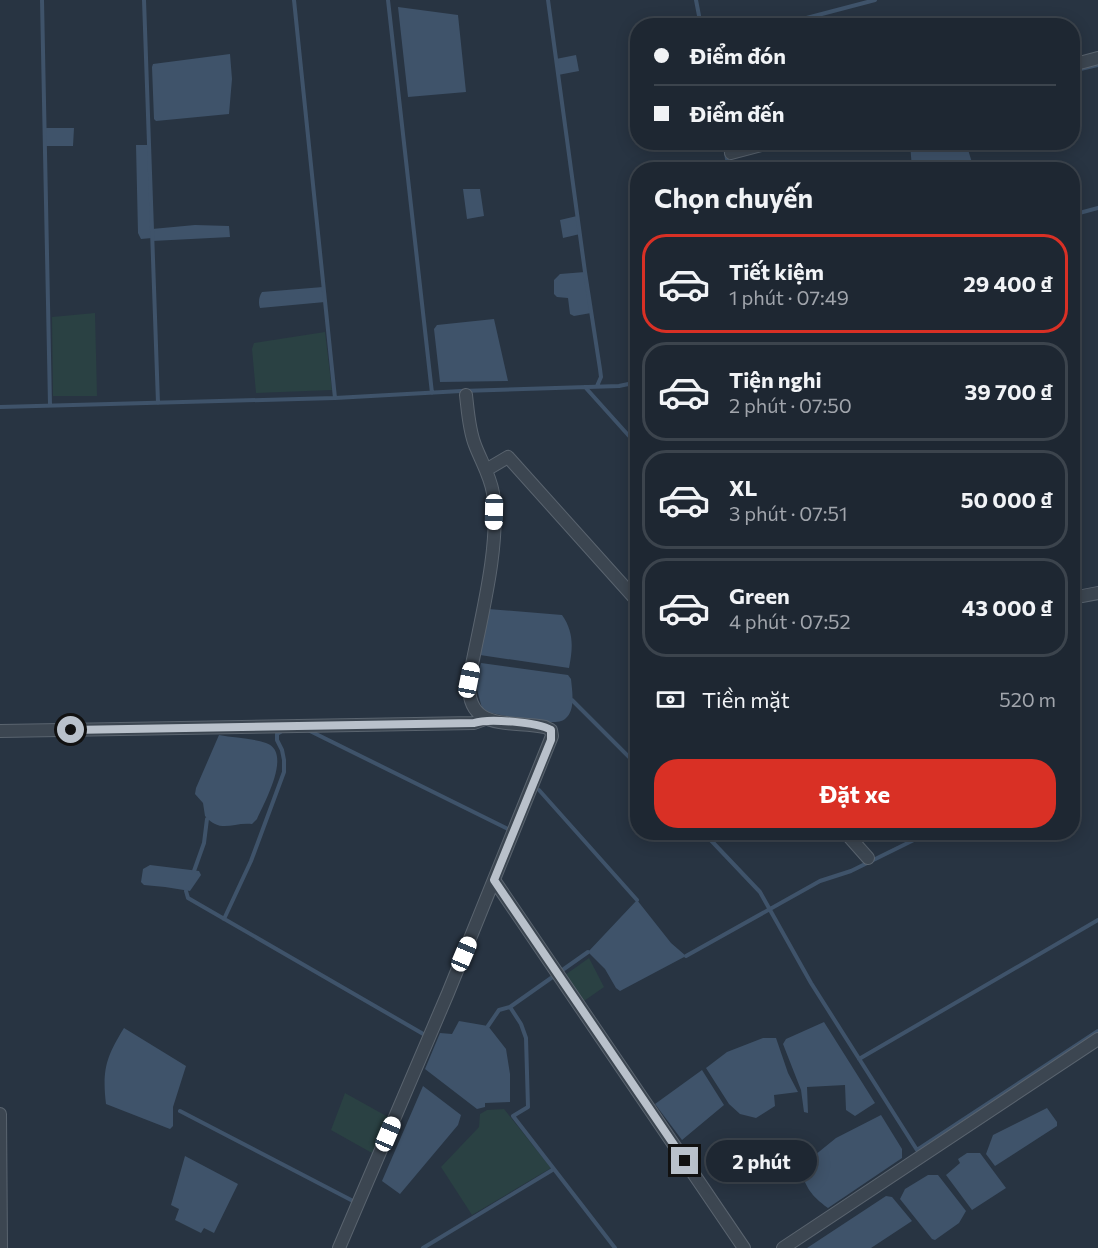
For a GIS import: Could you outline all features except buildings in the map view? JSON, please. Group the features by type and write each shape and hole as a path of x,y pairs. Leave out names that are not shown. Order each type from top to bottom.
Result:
{"street":[{"path":"1080,63 1098,58"},
{"path":"731,153 742,150"},
{"path":"466,395 473,439 493,492 494,539 468,690 473,708 485,719"},
{"path":"486,470 508,457 630,593"},
{"path":"1080,596 1098,593"},
{"path":"0,731 474,723 485,719 545,727 552,732 551,740 494,880 339,1248"},
{"path":"852,840 868,858"},
{"path":"494,880 744,1248"},
{"path":"783,1248 1098,1039"},
{"path":"0,1114 1,1248"}],"green space":[{"path":"95,313 97,396 53,396 52,317"},
{"path":"325,332 332,390 256,393 252,349 254,343"},
{"path":"589,958 604,987 584,1001 565,975"},
{"path":"345,1093 388,1117 372,1153 331,1130"},
{"path":"504,1109 551,1168 472,1215 441,1167 479,1127 480,1114 487,1110"}],"water":[{"path":"398,7 458,15 466,92 408,97"},
{"path":"230,54 232,79 229,114 156,121 154,119 153,64"},
{"path":"576,55 579,71 558,75 556,59"},
{"path":"46,128 74,128 73,146 46,146"},
{"path":"136,145 149,145 152,229 195,225 229,226 230,237 152,241 152,238 141,239 138,233"},
{"path":"911,150 968,150 972,162 911,162"},
{"path":"463,189 480,189 484,216 467,219"},
{"path":"577,216 580,234 563,238 560,220"},
{"path":"585,272 591,313 574,316 570,314 568,298 557,297 554,294 554,280 560,274"},
{"path":"323,287 325,302 260,308 259,300 262,292"},
{"path":"494,319 508,381 440,382 434,329 437,325"},
{"path":"488,609 562,615 572,640 569,668 480,655"},
{"path":"481,663 568,675 571,679 571,711 565,719 551,722 487,712 482,708 475,682"},
{"path":"219,735 266,743 274,748 277,756 277,767 270,790 257,819 252,824 216,825 205,816 203,803 195,794"},
{"path":"150,865 199,871 201,875 190,891 144,885 141,882 143,869"},
{"path":"637,900 671,943 686,956 620,991 605,969 588,952"},
{"path":"459,1021 488,1026 506,1049 510,1074 510,1102 485,1103 485,1107 477,1109 425,1069 440,1033 452,1034"},
{"path":"824,1022 875,1103 855,1116 846,1110 845,1085 807,1087 808,1113 804,1112 801,1090 783,1044 786,1039"},
{"path":"124,1028 186,1066 173,1107 173,1126 170,1129 106,1104 107,1064 113,1047"},
{"path":"763,1038 776,1038 788,1073 798,1092 774,1095 775,1106 756,1118 740,1114 729,1104 706,1068 727,1052"},
{"path":"702,1070 724,1105 682,1140 655,1104"},
{"path":"423,1086 461,1115 458,1125 400,1194 382,1181"},
{"path":"1047,1108 1057,1122 1057,1126 995,1166 986,1154 993,1135"},
{"path":"881,1115 902,1149 902,1158 828,1208 810,1191 799,1168 836,1138"},
{"path":"967,1153 980,1153 1006,1188 972,1210 946,1175 960,1163 958,1159"},
{"path":"185,1156 238,1184 214,1233 204,1228 201,1233 175,1220 179,1209 171,1205"},
{"path":"928,1175 938,1175 966,1211 959,1223 935,1240 900,1199 905,1189"},
{"path":"886,1196 892,1197 912,1221 871,1248 807,1248"}],"waterway":[{"path":"42,0 50,405"},
{"path":"144,0 158,403"},
{"path":"294,0 335,398"},
{"path":"388,0 432,393"},
{"path":"548,0 600,369 601,377 597,386"},
{"path":"696,0 699,18"},
{"path":"806,18 875,0"},
{"path":"1080,69 1098,65"},
{"path":"725,150 728,162"},
{"path":"1080,213 1098,208"},
{"path":"0,407 335,398 630,384"},
{"path":"585,387 630,437"},
{"path":"572,700 630,758"},
{"path":"224,919 251,861 284,772 282,750 277,740 277,734 282,731"},
{"path":"310,731 508,829"},
{"path":"539,790 637,900"},
{"path":"194,871 204,843 207,819"},
{"path":"711,840 760,892 811,983 917,1150 1098,1031"},
{"path":"686,956 820,881 851,871 914,840"},
{"path":"186,891 188,898 425,1035"},
{"path":"859,1059 1098,920"},
{"path":"488,1026 499,1010 510,1007 588,952"},
{"path":"510,1007 521,1024 526,1038 528,1107 513,1116 615,1248"},
{"path":"180,1111 353,1201"},
{"path":"423,1248 554,1169"}],"route":[{"path":"71,730 474,723 485,719 540,726 551,730 551,740 494,880 685,1161"}]}
